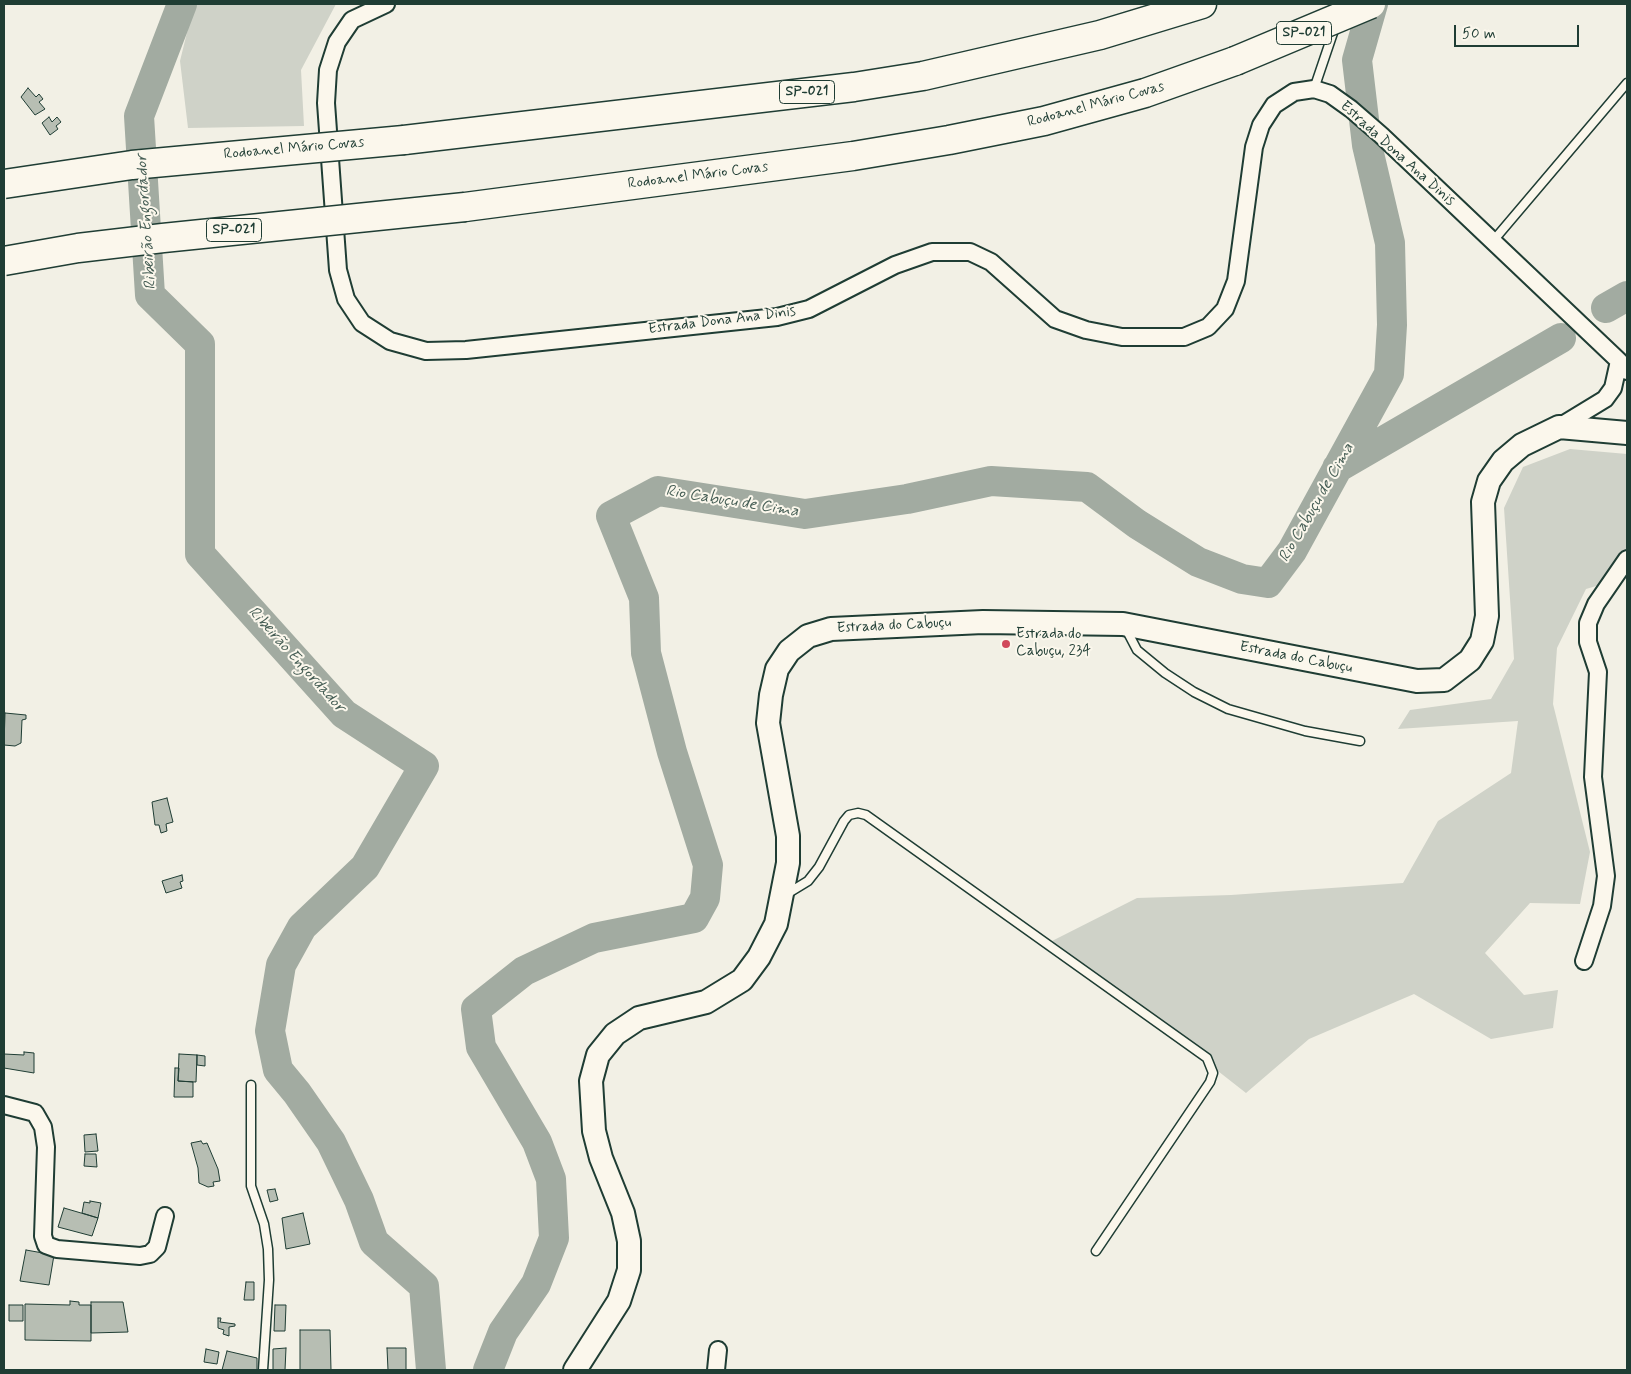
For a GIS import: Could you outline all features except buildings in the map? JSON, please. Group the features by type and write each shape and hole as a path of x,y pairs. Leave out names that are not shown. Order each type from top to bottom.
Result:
{"highway":[{"name":"Rodoanel Mário Covas","path":"4,184 132,165 404,140 854,87 923,76 1100,35 1202,4"},
{"name":"Rodoanel Mário Covas","path":"4,261 154,239 465,207 852,156 949,140 1044,121 1145,93 1235,61 1371,4"}],"main road":[{"path":"1559,427 1627,433"},
{"name":"Estrada do Cabuçu","path":"575,1370 619,1301 629,1270 629,1241 623,1213 601,1158 594,1131 590,1080 598,1055 615,1034 639,1018 706,1002 742,980 759,956 776,924 788,863 788,836 768,723 771,695 777,669 789,651 808,636 831,629 983,622 1123,624 1417,681 1444,680 1470,660 1482,640 1487,616 1483,502 1490,482 1503,461 1522,445 1559,427"}],"street":[{"name":"Estrada Dona Ana Dinis","path":"386,4 352,20 337,42 328,70 326,103 338,270 346,299 362,324 390,341 426,350 466,350 777,317 809,309 895,265 932,252 970,252 992,262 1055,319 1086,330 1122,337 1184,337 1208,326 1214,320 1225,308 1236,281 1254,147 1261,125 1274,105 1294,92 1314,89 1330,94 1381,135 1623,366"},
{"path":"1559,427 1605,399 1613,388 1623,366"},
{"path":"1584,961 1602,906 1606,876 1593,777 1598,672 1588,642 1588,623 1596,604 1627,560"},
{"path":"4,1105 35,1113 43,1127 46,1147 43,1236 46,1245 57,1249 140,1256 150,1254 158,1246 165,1216"},
{"path":"716,1370 718,1350"}],"lane":[{"path":"1314,89 1343,4"},
{"path":"1493,241 1627,83"},
{"path":"1123,624 1138,650 1165,673 1228,709 1265,721 1360,741"},
{"path":"783,896 808,881 819,867 844,821 850,815 858,813 866,815 1207,1058 1213,1073 1210,1082 1096,1251"},
{"path":"251,1085 251,1186 264,1224 268,1249 269,1280 263,1370"}],"shaded area":[{"path":"194,4 336,4 301,70 304,126 188,128 180,61"},
{"path":"1570,449 1627,454 1627,577 1586,589 1557,648 1553,704 1590,852 1580,904 1530,903 1485,953 1524,995 1558,990 1553,1028 1491,1039 1414,994 1309,1039 1246,1093 1052,941 1137,898 1231,895 1403,883 1438,821 1511,773 1518,721 1398,729 1410,710 1491,699 1514,659 1504,508 1523,467"}],"waterway":[{"name":"Ribeirão Engordador","path":"182,4 139,116 150,295 200,344 200,554 344,714 424,766 365,867 302,927 281,965 270,1031 278,1070 297,1093 331,1142 359,1200 374,1242 424,1286 431,1370"},
{"name":"Rio Cabuçu de Cima","path":"488,1370 503,1332 536,1284 554,1238 551,1179 537,1142 481,1047 476,1009 524,971 594,938 694,918 705,898 708,865 672,752 646,653 644,598 611,516 658,491 805,514 907,499 991,481 1087,487 1137,524 1198,562 1242,579 1268,583 1292,551 1389,374 1392,325 1390,243 1367,145 1357,60 1373,4"},
{"path":"1606,308 1627,296"},
{"path":"1337,468 1561,338"}],"place":[{"name":"Estrada do Cabuçu, 234","path":"1006,644"}]}
